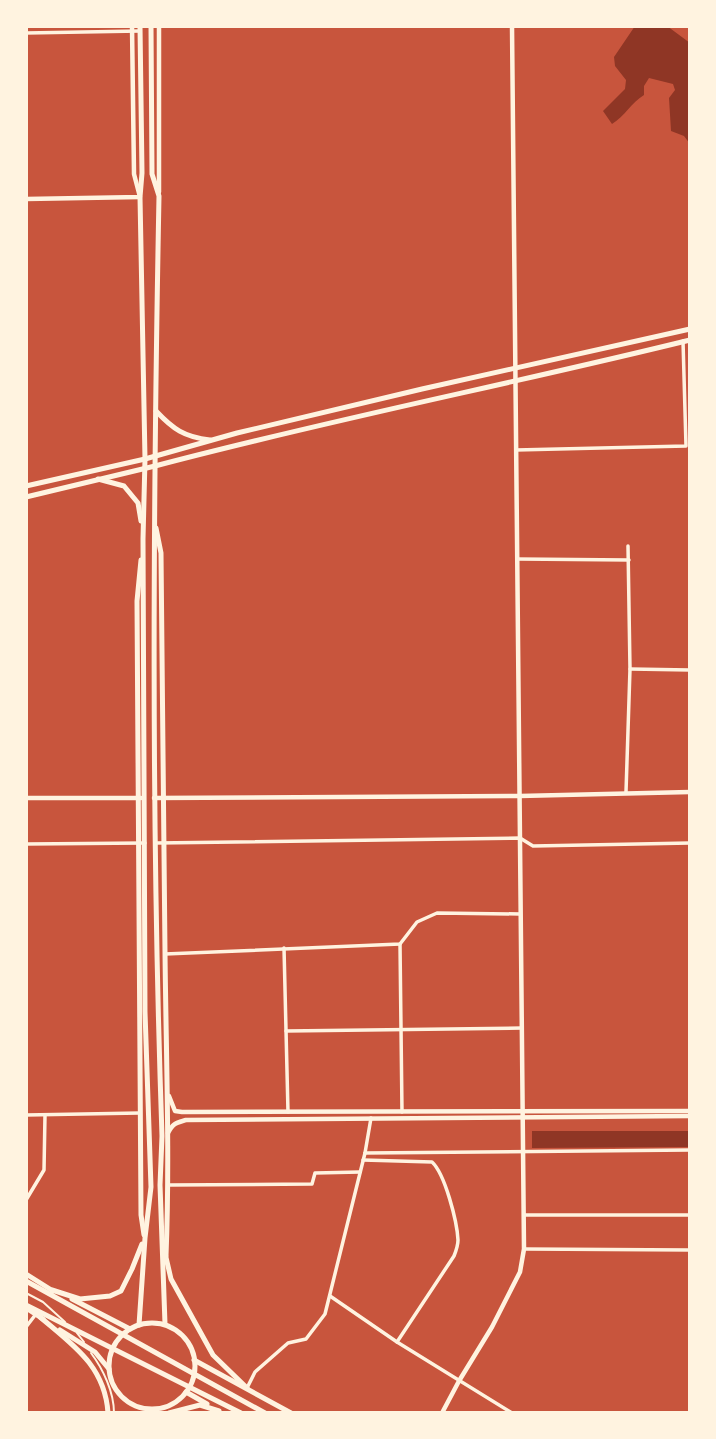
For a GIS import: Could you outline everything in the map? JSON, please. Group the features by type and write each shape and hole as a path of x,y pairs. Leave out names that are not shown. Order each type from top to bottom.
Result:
{"main road":[{"path":"151,26 152,174 159,196 153,519 154,798 165,1324"},
{"path":"52,1290 80,1299 110,1296 121,1291 145,1238 141,1215 145,459 140,29"},
{"path":"155,410 171,427 191,437 209,440 690,329"},
{"path":"26,497 273,436 686,341"},
{"path":"26,486 145,459 237,433"},
{"path":"98,479 124,485 138,503 143,539"},
{"path":"153,519 161,553 169,1133 163,1287"},
{"path":"139,1325 150,1187 142,843"},
{"path":"166,1255 171,1279 213,1355 247,1388"},
{"path":"26,1274 130,1329"},
{"path":"26,1281 265,1413"},
{"path":"26,1307 85,1355 103,1386 108,1413"},
{"path":"26,1307 241,1413"},
{"path":"38,1316 95,1352 109,1369"},
{"path":"153,1323 165,1324 180,1331 192,1350 194,1371 191,1382 178,1400 157,1411 131,1405 111,1381 110,1355 116,1342 130,1329 153,1323"},
{"path":"194,1360 291,1413"},
{"path":"186,1392 221,1412"},
{"path":"128,1413 131,1405"},
{"path":"169,1413 200,1405 221,1412"}],"street":[{"path":"159,26 159,196"},
{"path":"442,1413 492,1327 520,1272 524,1249 512,26"},
{"path":"26,199 140,197 134,174 132,29"},
{"path":"26,33 140,29"},
{"path":"516,450 686,446 686,341"},
{"path":"626,792 630,669 628,546"},
{"path":"517,559 629,560"},
{"path":"630,669 690,670"},
{"path":"154,798 690,792"},
{"path":"26,798 142,798"},
{"path":"156,843 520,838 533,846 690,843"},
{"path":"26,844 142,843"},
{"path":"402,1112 400,944 417,922 437,913 521,914"},
{"path":"165,954 400,944"},
{"path":"284,948 288,1112"},
{"path":"286,1031 522,1028"},
{"path":"168,1091 175,1111 182,1112 690,1116"},
{"path":"169,1133 172,1125 186,1120 690,1111"},
{"path":"26,1115 141,1113"},
{"path":"26,1200 44,1170 45,1115"},
{"path":"247,1388 255,1371 288,1343 306,1339 325,1314 365,1153 370,1118"},
{"path":"365,1153 690,1150"},
{"path":"363,1160 432,1162 439,1168 455,1216 459,1243 454,1256 397,1342"},
{"path":"169,1185 312,1184 315,1173 360,1172"},
{"path":"524,1215 690,1214"},
{"path":"524,1249 690,1250"},
{"path":"330,1296 397,1342 512,1413"},
{"path":"26,1327 38,1316"}],"lane":[{"path":"26,1293 43,1302 76,1331 100,1365 114,1403 114,1413"}],"shaded area":[{"path":"635,26 667,26 690,43 690,144 684,136 671,131 669,98 675,90 673,84 649,78 644,86 644,95 612,124 603,111 625,89 626,80 615,66 614,57"},
{"path":"532,1131 690,1131 690,1147 532,1148"}]}
